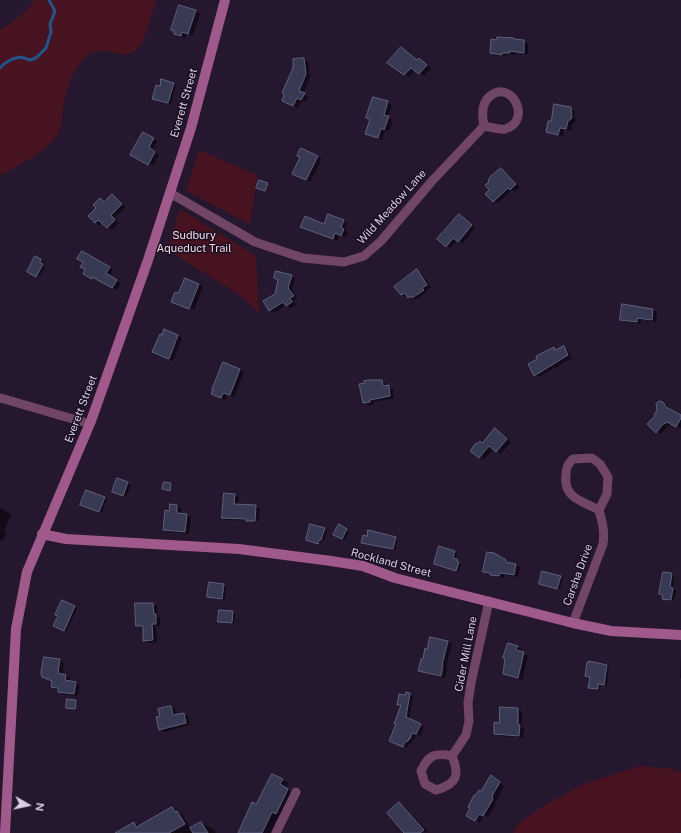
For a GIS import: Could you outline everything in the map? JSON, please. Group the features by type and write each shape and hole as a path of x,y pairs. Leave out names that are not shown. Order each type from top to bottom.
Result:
{"street":[{"name":"Everett Street","path":"5,833 16,628 27,572 90,424 143,276 191,128 224,0"},
{"path":"500,92 507,93 512,96 519,109 516,120 512,125 500,129 484,126 483,107 488,97 494,93 500,92"},
{"name":"Wild Meadow Lane","path":"170,193 255,242 303,258 344,262 364,256 381,241 432,181 484,126"},
{"path":"1,398 90,424"},
{"path":"592,458 600,464 608,477 607,494 599,510 577,499 567,491 565,479 566,466 573,459 592,458"},
{"name":"Carsha Drive","path":"573,623 603,544 603,522 599,510"},
{"name":"Rockland Street","path":"42,534 66,539 239,549 331,561 362,566 395,578 573,623 611,631 681,635"},
{"name":"Cider Mill Lane","path":"452,756 466,735 469,721 468,703 471,683 489,601"},
{"path":"276,833 296,792"}],"green space":[{"path":"35,0 157,0 143,42 139,47 127,55 99,51 92,53 85,58 77,68 68,88 64,102 61,126 55,138 49,145 33,157 0,175 0,30 15,20"},
{"name":"Sudbury Aqueduct Trail","path":"199,150 257,175 250,225 186,190"},
{"name":"Sudbury Aqueduct Trail","path":"180,209 256,256 259,314 246,300 229,288 167,250"},
{"path":"639,766 672,769 681,773 681,832 513,833 520,822 540,808 581,785"}],"building":[{"path":"179,5 196,10 188,34 182,32 181,36 174,34 174,31 171,30"},
{"path":"497,37 524,40 524,53 510,51 510,53 502,53 502,55 490,53 491,39 497,40"},
{"path":"401,47 417,60 419,58 427,65 419,74 411,68 404,75 387,63"},
{"path":"304,58 306,74 299,91 305,93 301,100 297,98 293,106 282,101 284,95 282,93 293,68 293,59"},
{"path":"161,79 174,83 168,103 152,99 156,85 160,86"},
{"path":"373,97 388,101 384,115 389,116 384,130 381,128 378,138 365,134 370,119 366,118"},
{"path":"554,104 571,107 572,118 568,121 566,129 560,128 558,135 546,132 548,121 551,121"},
{"path":"143,132 154,138 149,147 155,152 148,165 130,155"},
{"path":"301,148 318,156 306,180 292,174 300,157 297,156"},
{"path":"501,168 516,184 510,190 508,188 493,202 485,194 489,190 485,185 489,182 490,177"},
{"path":"259,180 268,183 265,191 256,188"},
{"path":"112,194 122,204 111,215 115,220 107,228 98,220 95,223 88,216 96,208 93,205 100,198 104,202"},
{"path":"328,214 344,220 341,227 344,229 341,236 335,233 333,239 300,227 305,216 324,224"},
{"path":"459,214 472,225 458,242 453,238 446,247 437,239"},
{"path":"82,251 110,267 106,273 117,280 112,288 92,277 92,279 83,274 85,269 80,267 83,262 77,259"},
{"path":"35,256 41,259 40,263 43,264 36,277 27,272"},
{"path":"417,269 427,285 422,288 424,290 412,298 411,296 408,298 405,293 401,295 394,287"},
{"path":"276,271 292,275 288,288 294,296 290,298 292,302 286,306 283,302 269,311 263,301 275,294 278,280 274,278"},
{"path":"185,278 199,284 189,309 171,302 175,292 178,293"},
{"path":"622,304 653,309 652,320 637,318 637,322 620,320"},
{"path":"164,329 178,335 169,359 152,352 160,334 162,335"},
{"path":"564,346 568,355 534,376 528,364 537,359 536,356 554,347 555,350"},
{"path":"223,362 240,369 230,395 223,393 221,398 211,394"},
{"path":"370,380 382,380 383,386 389,385 390,396 363,403 359,384"},
{"path":"660,401 663,402 666,407 681,415 681,418 676,427 667,422 662,425 656,433 647,424 655,416 654,415 657,410 656,404"},
{"path":"495,428 507,439 496,452 489,446 479,458 470,451 476,443 477,444 480,441 482,443"},
{"path":"117,478 128,482 123,496 112,492"},
{"path":"164,482 171,483 170,491 162,489"},
{"path":"86,490 105,497 99,512 80,505"},
{"path":"224,493 235,494 234,504 256,505 255,521 222,518"},
{"path":"170,504 177,505 177,513 187,514 185,532 163,530 165,510 169,511"},
{"path":"310,524 325,528 318,544 306,540"},
{"path":"339,524 347,529 342,539 333,535"},
{"path":"368,530 396,537 393,549 361,543 363,535 367,536"},
{"path":"439,546 455,551 453,558 457,559 459,562 456,571 434,564"},
{"path":"487,552 494,553 506,560 506,562 516,564 514,575 500,573 499,576 490,575 490,573 483,572"},
{"path":"542,571 561,576 557,589 539,584"},
{"path":"663,572 672,573 670,587 673,588 671,600 662,599 663,595 659,594"},
{"path":"209,582 224,584 222,599 207,597"},
{"path":"62,600 75,606 64,631 53,626 58,616 55,615"},
{"path":"135,603 153,603 154,614 156,614 156,624 152,624 153,640 143,641 143,626 136,626"},
{"path":"219,610 233,611 232,623 218,622"},
{"path":"430,637 448,641 441,676 418,671"},
{"path":"508,643 518,646 516,650 524,652 518,678 503,674 505,658 503,658"},
{"path":"44,657 60,659 58,673 66,675 65,680 76,682 74,694 58,692 58,688 51,687 52,681 42,677 41,673"},
{"path":"589,661 607,665 604,685 598,684 598,689 588,688 590,677 585,676 587,662"},
{"path":"406,692 410,693 406,717 421,724 416,734 412,733 410,739 409,738 408,741 405,742 403,747 389,741 396,724 394,724 401,705 397,705 399,694 405,695"},
{"path":"67,699 76,700 75,709 66,708"},
{"path":"171,706 173,715 184,713 186,723 159,730 156,717 160,716 158,709"},
{"path":"500,707 518,708 518,725 520,725 519,736 494,734 494,722 499,723"},
{"path":"272,774 283,779 280,784 288,789 276,814 272,812 262,833 238,833 252,802 256,804"},
{"path":"491,775 500,782 493,794 493,799 483,816 479,814 475,821 466,816 470,808 468,807 474,795 475,796 479,790 481,791"},
{"path":"399,802 424,830 420,833 404,833 387,813"},
{"path":"172,807 175,812 177,811 185,824 169,833 115,833 134,822 136,827"},
{"path":"201,822 208,833 193,833 190,828"}],"waterway":[{"path":"0,68 12,59 21,57 30,60 36,58 46,48 51,32 50,24 55,11 49,0"}]}
